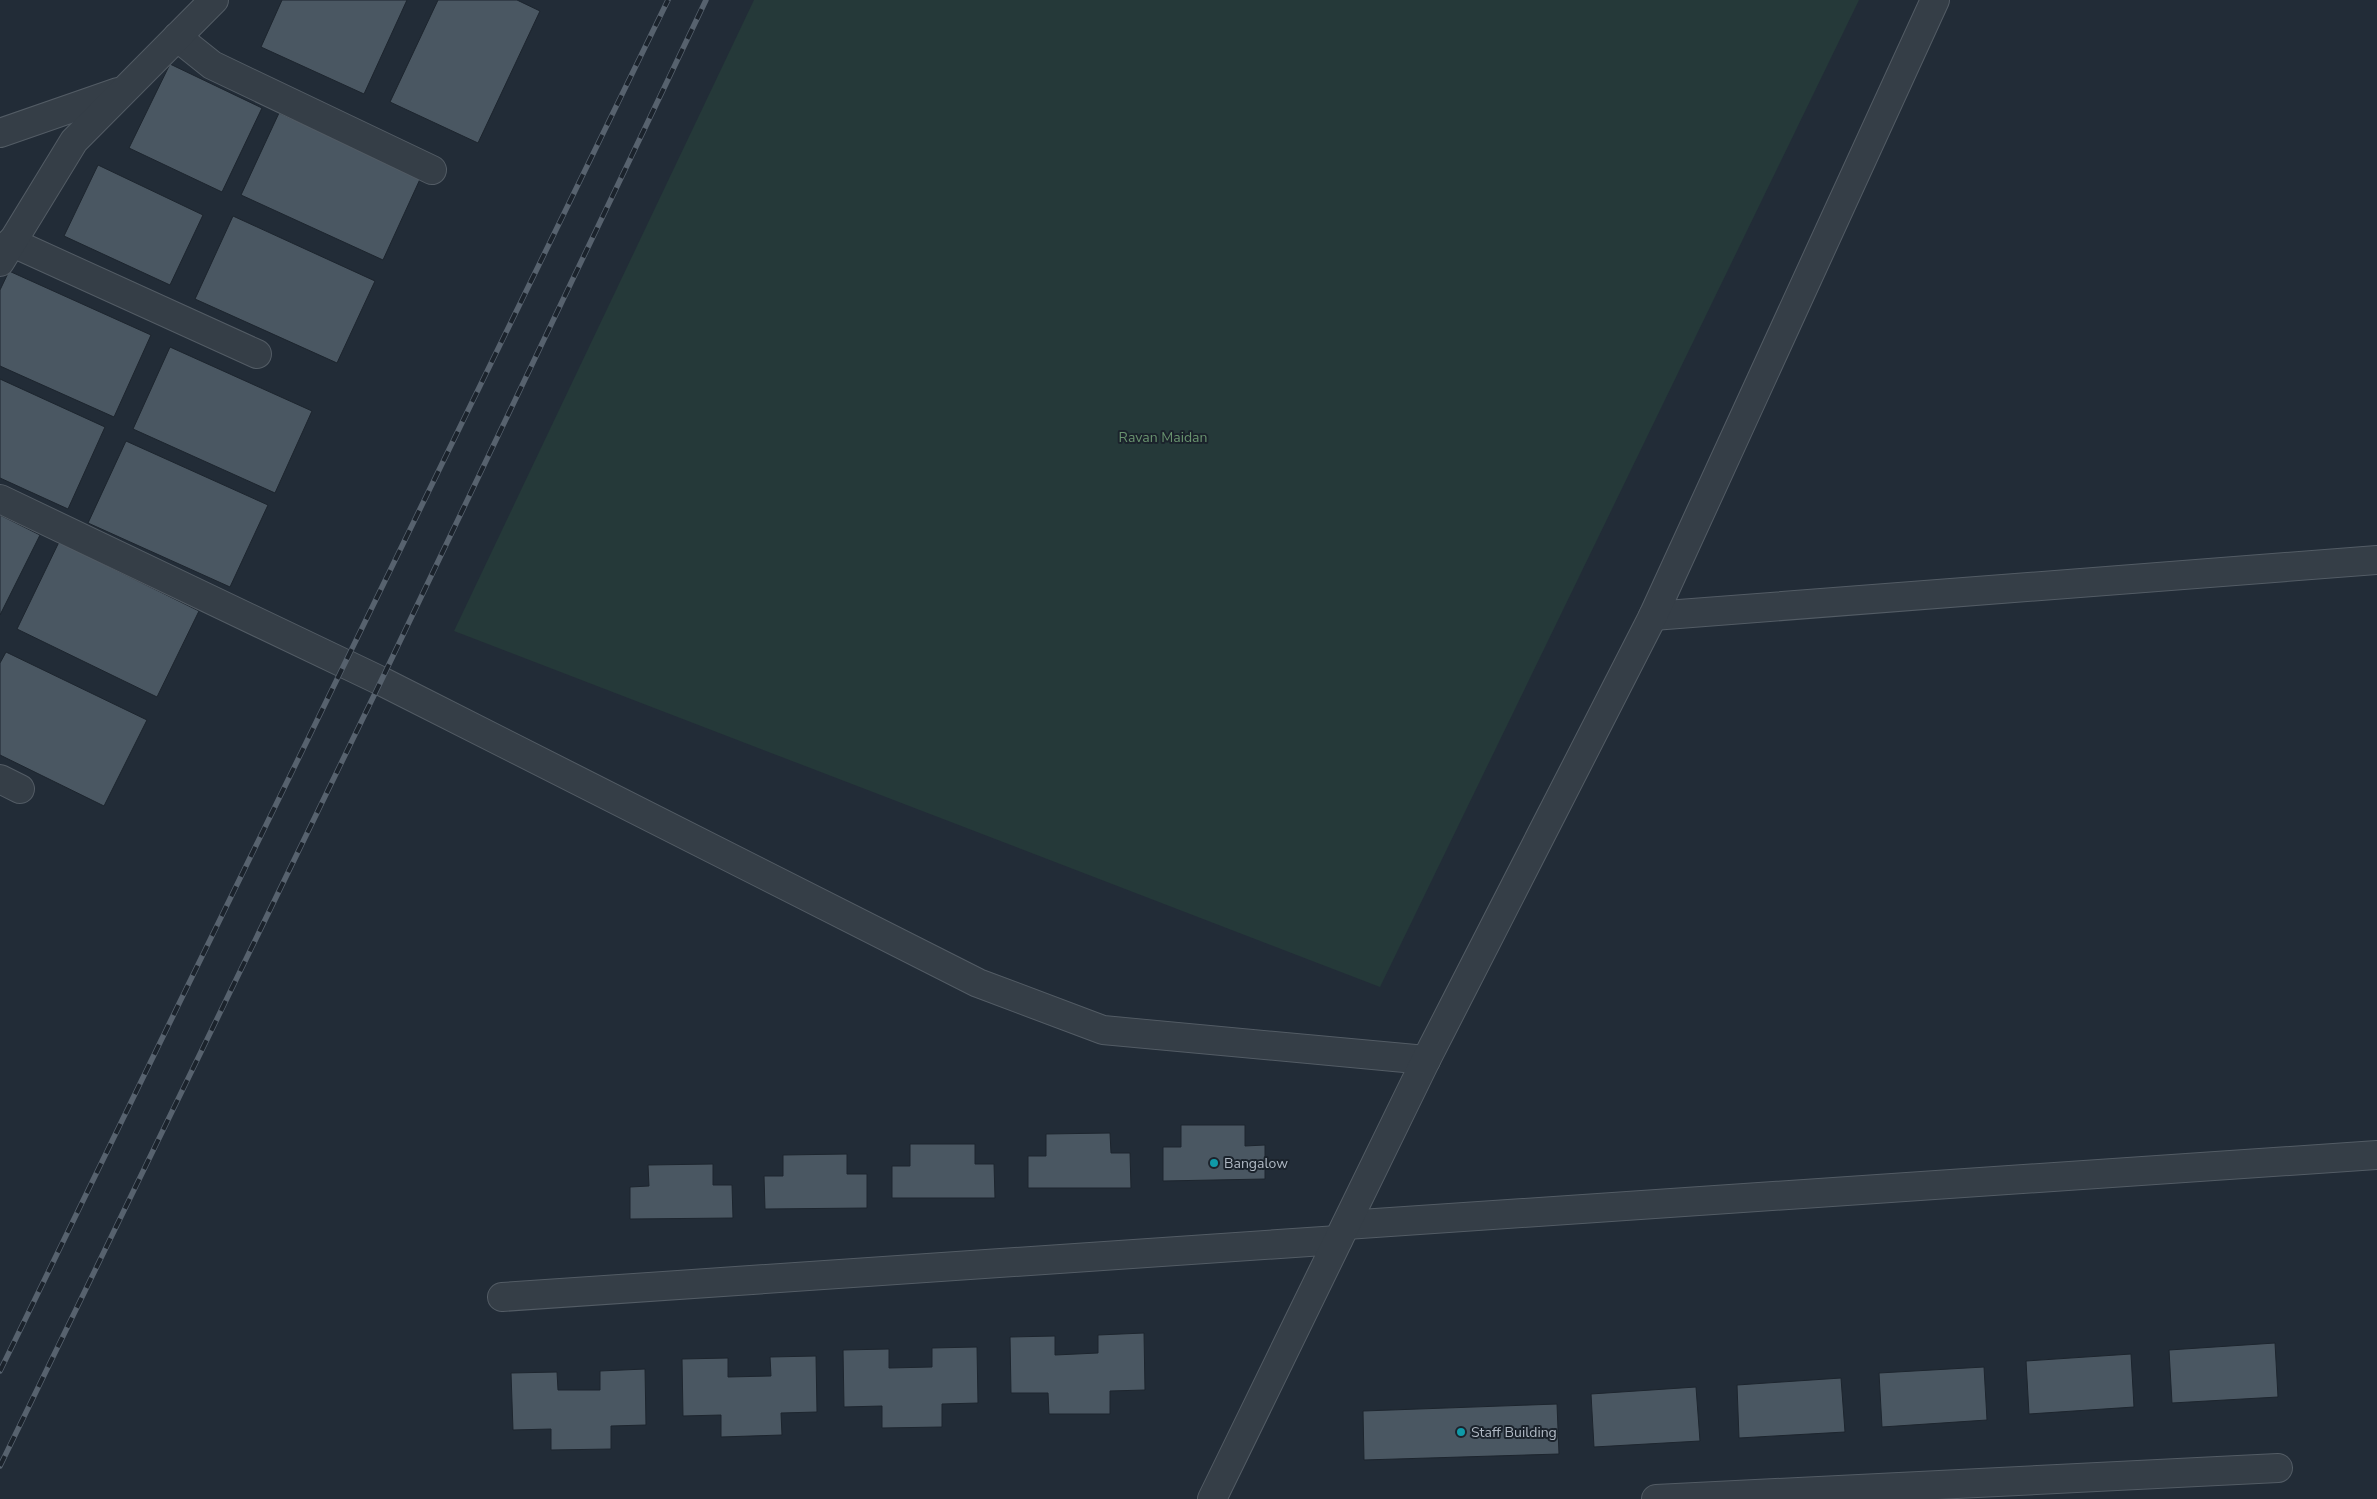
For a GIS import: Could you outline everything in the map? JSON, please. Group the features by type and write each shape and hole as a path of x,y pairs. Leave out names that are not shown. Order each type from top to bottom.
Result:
{"street":[{"path":"214,0 74,141 5,252 256,354"},
{"path":"1212,1499 1426,1060 1653,616 1935,0"},
{"path":"177,37 212,65 432,170"},
{"path":"0,133 124,90"},
{"path":"0,499 381,681 978,982 1103,1030 1426,1060"},
{"path":"1653,616 2377,560"},
{"path":"502,1297 2377,1155"},
{"path":"1656,1499 2278,1468"}],"green space":[{"name":"Ravan Maidan","path":"754,0 1859,0 1380,987 454,631"}],"building":[{"path":"282,0 407,0 364,94 261,47"},
{"path":"438,0 517,0 540,11 478,143 390,102"},
{"path":"170,64 262,108 222,192 129,148"},
{"path":"279,113 421,177 383,260 241,195"},
{"path":"98,165 203,215 170,285 64,236"},
{"path":"233,216 375,281 337,363 195,299"},
{"path":"9,271 151,335 114,417 0,366 0,290"},
{"path":"170,347 312,411 275,493 133,429"},
{"path":"0,379 105,427 68,509 0,478"},
{"path":"126,441 268,505 230,587 88,523"},
{"path":"0,515 40,535 0,615"},
{"path":"59,542 199,611 157,697 17,629"},
{"path":"6,652 147,720 104,806 0,755 0,663"},
{"name":"Bangalow","path":"1181,1125 1245,1125 1245,1146 1265,1145 1265,1179 1163,1181 1163,1147 1181,1147"},
{"path":"1110,1133 1111,1153 1130,1153 1131,1188 1028,1188 1028,1156 1046,1156 1046,1134"},
{"path":"910,1144 975,1144 975,1164 994,1164 995,1198 892,1198 892,1166 910,1166"},
{"path":"847,1154 847,1174 867,1174 867,1208 765,1209 764,1176 783,1176 783,1155"},
{"path":"713,1164 713,1185 732,1185 733,1218 630,1219 630,1187 649,1186 648,1165"},
{"path":"1144,1333 1145,1390 1110,1391 1110,1414 1049,1414 1048,1393 1011,1393 1010,1337 1055,1336 1055,1355 1098,1353 1098,1335"},
{"path":"2275,1343 2278,1397 2172,1403 2169,1350"},
{"path":"977,1347 978,1403 942,1404 942,1427 882,1428 882,1406 844,1407 843,1350 889,1349 889,1368 932,1367 932,1348"},
{"path":"2131,1354 2134,1407 2029,1414 2026,1361"},
{"path":"816,1356 817,1412 781,1413 782,1435 721,1437 721,1415 683,1416 682,1359 728,1358 728,1377 771,1376 770,1357"},
{"path":"1984,1367 1987,1420 1882,1427 1879,1373"},
{"path":"645,1369 646,1425 611,1426 611,1449 551,1450 551,1429 513,1430 511,1373 557,1372 558,1390 600,1390 600,1371"},
{"path":"1841,1378 1845,1432 1739,1438 1737,1385"},
{"name":"Staff Building","path":"1696,1387 1700,1441 1594,1447 1591,1394"},
{"name":"Staff Building","path":"1557,1404 1559,1454 1364,1460 1363,1411"}],"railway":[{"path":"0,1371 668,0"},
{"path":"0,1466 381,681 706,0"}],"place":[{"name":"Bangalow","path":"1214,1163"},
{"name":"Staff Building","path":"1461,1432"}]}
